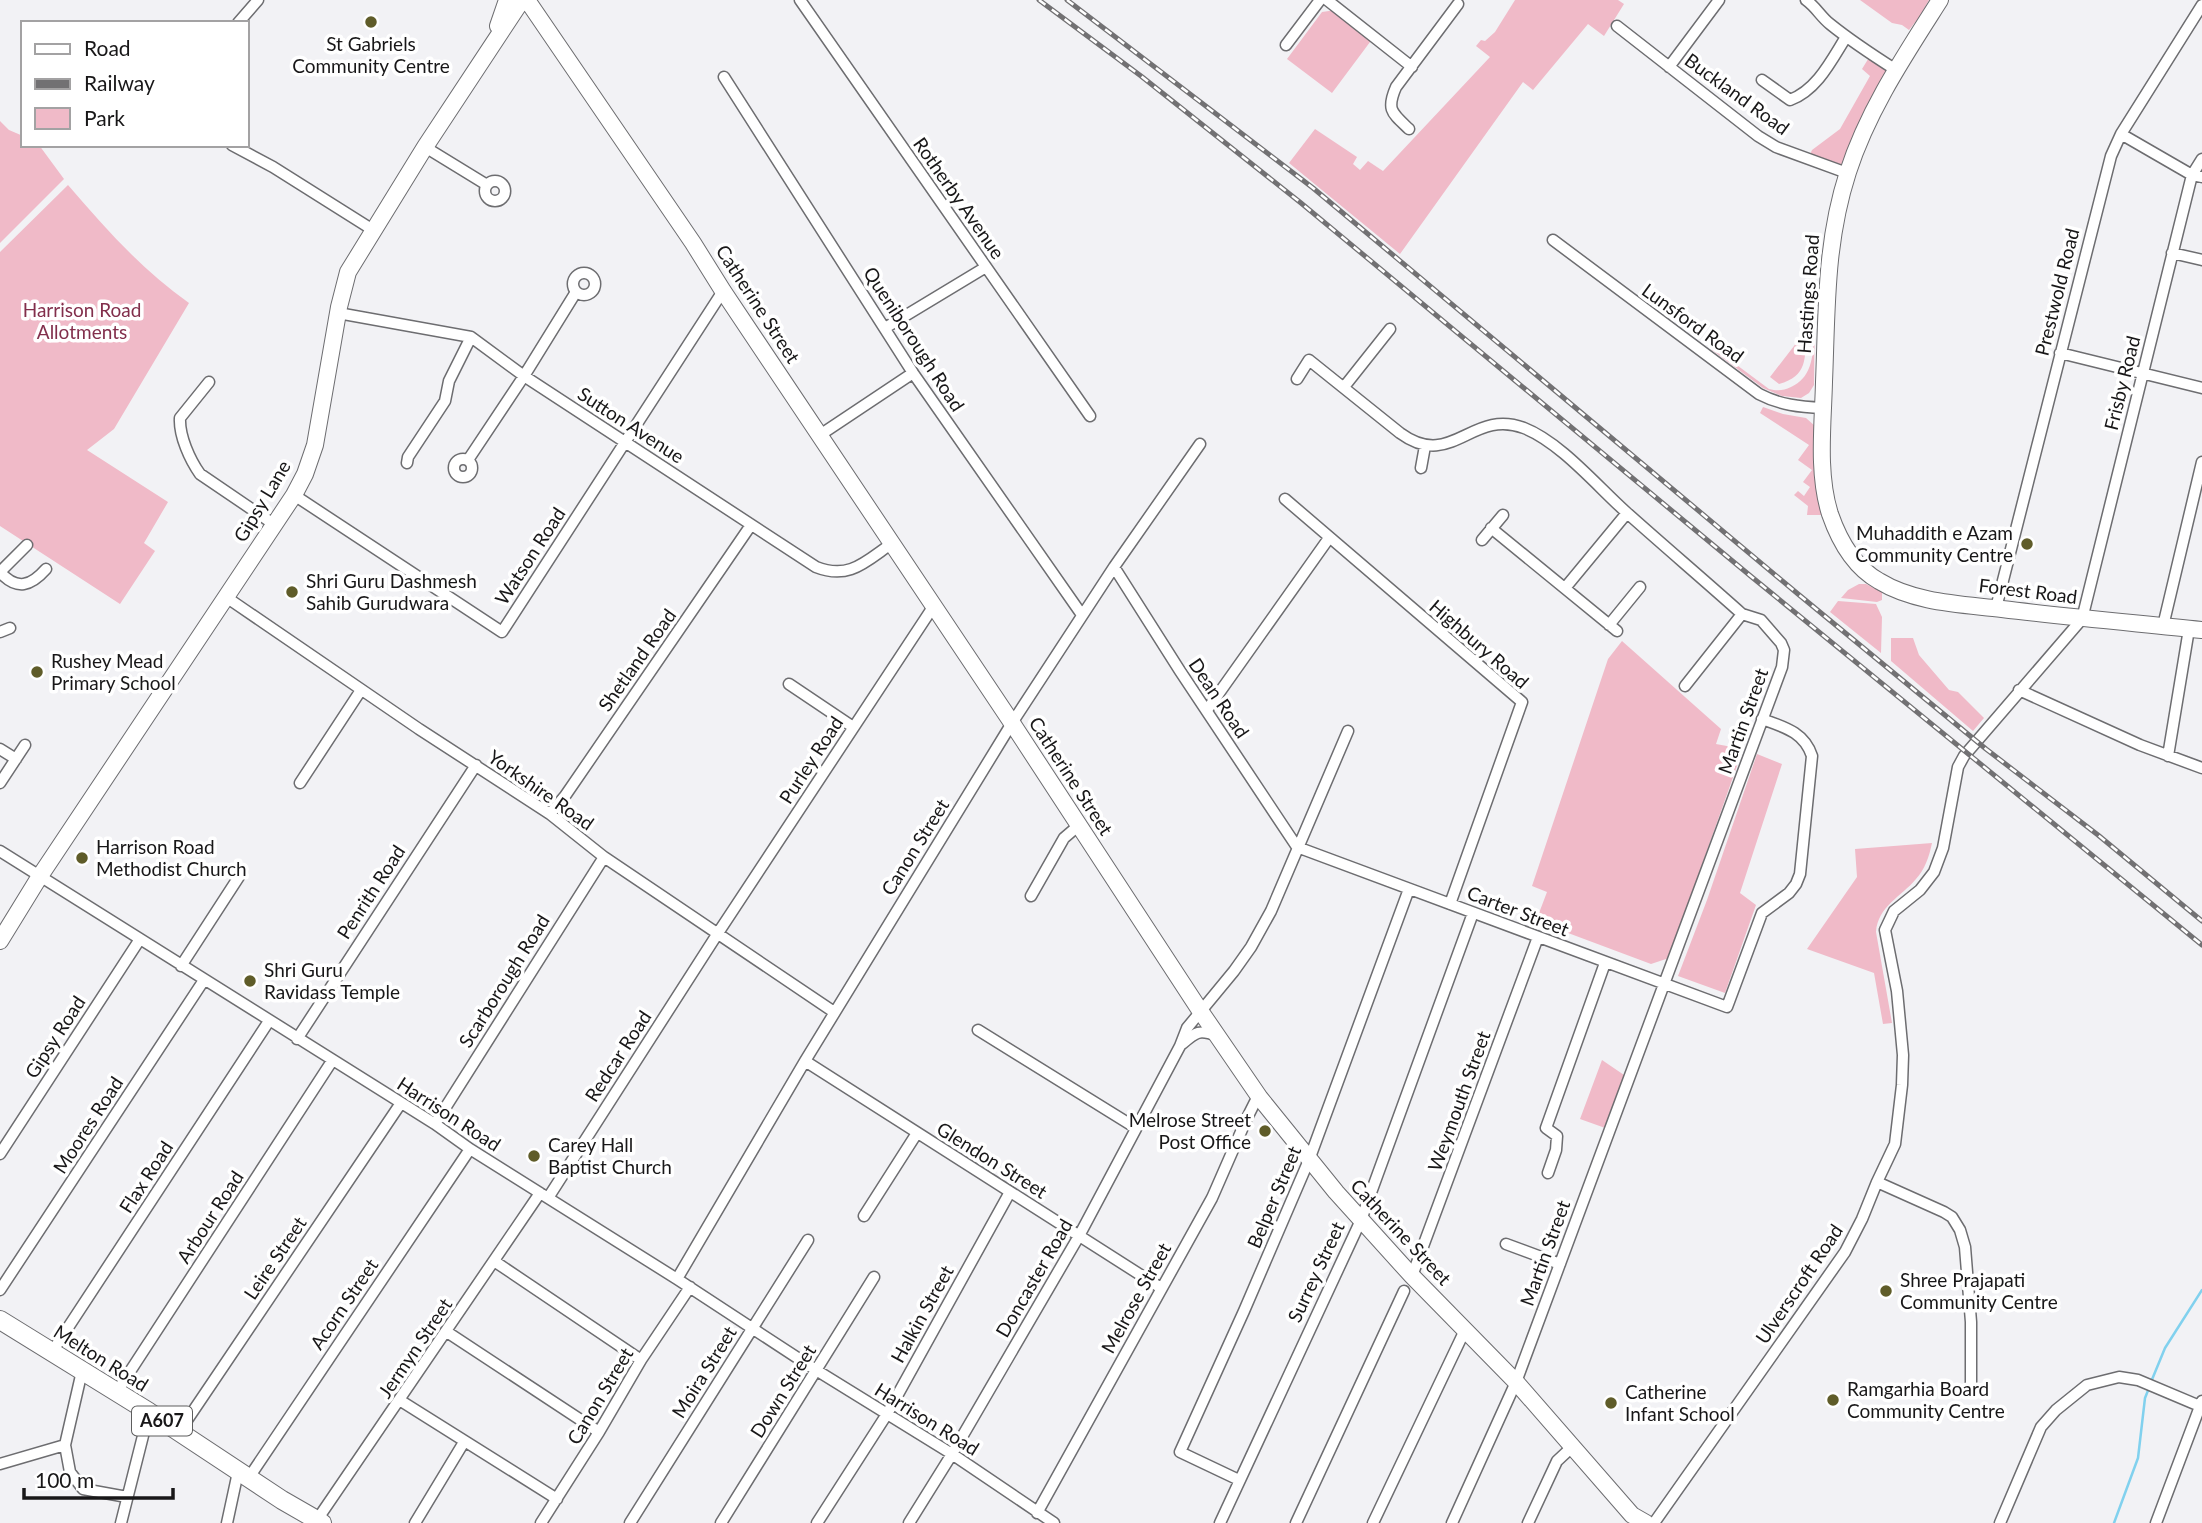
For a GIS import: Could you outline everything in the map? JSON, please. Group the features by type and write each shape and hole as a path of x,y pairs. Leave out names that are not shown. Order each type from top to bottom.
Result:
{"main road":[{"name":"Melton Road","path":"0,1320 319,1522"}],"street":[{"path":"240,21 258,0"},
{"name":"Gipsy Lane","path":"491,45 508,0"},
{"name":"Gipsy Lane","path":"0,941 40,876 294,495 315,445 338,313 348,272 491,45 524,0"},
{"name":"Catherine Street","path":"524,0 545,26 693,243 1260,1098 1361,1220 1516,1382 1632,1515 1646,1523"},
{"name":"Rotherby Avenue","path":"800,0 1090,416"},
{"path":"1286,45 1320,0"},
{"path":"1327,0 1412,67"},
{"path":"1669,67 1719,0"},
{"path":"1806,0 1846,37 1896,70"},
{"name":"Hastings Road","path":"1859,565 1837,531 1830,511 1823,459 1828,261 1847,173 1860,139 1896,70 1940,0"},
{"path":"1409,129 1393,114 1390,102 1396,87 1457,1"},
{"name":"Prestwold Road","path":"1996,608 2111,156 2121,134 2202,5"},
{"path":"506,25 518,19 545,26"},
{"name":"Buckland Road","path":"1617,26 1776,147 1847,173"},
{"path":"1762,80 1790,100 1803,95 1819,79 1846,37"},
{"name":"Queniborough Road","path":"724,77 913,373 1082,615"},
{"path":"2121,134 2197,176"},
{"path":"236,147 273,167 373,230"},
{"path":"425,148 486,185"},
{"name":"Frisby Road","path":"2082,619 2172,253 2202,159"},
{"name":"Lunsford Road","path":"1553,240 1759,394 1774,402 1798,407 1824,408"},
{"path":"2172,253 2202,260"},
{"path":"886,328 986,267"},
{"name":"Watson Road","path":"294,495 502,632 723,291"},
{"path":"468,460 576,292"},
{"name":"Sutton Avenue","path":"338,313 471,337 524,376 816,567 827,571 849,571 891,544"},
{"path":"1344,387 1390,329"},
{"path":"407,463 408,457 445,401 449,381 471,337"},
{"path":"2060,353 2202,388"},
{"path":"1297,379 1309,360 1412,442 1425,446 1422,468"},
{"path":"820,435 913,373"},
{"path":"209,382 180,418 193,464 200,474 275,525"},
{"name":"Martin Street","path":"1425,446 1452,443 1469,432 1499,424 1523,428 1552,444 1742,614 1761,620 1784,650 1782,667 1516,1382 1452,1523"},
{"name":"Canon Street","path":"677,1279 834,1012 1012,723 1114,567 1200,444"},
{"path":"2163,626 2202,462"},
{"name":"Highbury Road","path":"1285,499 1522,702 1450,904"},
{"path":"1565,589 1627,513"},
{"path":"1482,540 1503,514"},
{"name":"Shetland Road","path":"550,814 751,525"},
{"path":"1491,528 1613,628 1640,587"},
{"path":"1207,710 1329,538"},
{"path":"27,545 0,572 8,582 22,584 35,581 46,569"},
{"name":"Forest Road","path":"1859,565 1880,582 1917,596 2082,619 2196,629"},
{"name":"Dean Road","path":"1114,567 1297,847"},
{"name":"Yorkshire Road","path":"226,597 361,690 550,814 604,857 834,1012"},
{"name":"Purley Road","path":"718,933 933,607"},
{"path":"1685,686 1742,614"},
{"path":"2082,619 2019,690 2110,732 2202,768"},
{"path":"2168,756 2196,629"},
{"path":"789,684 853,727"},
{"path":"300,783 361,690"},
{"name":"Ulverscroft Road","path":"1654,1523 1838,1261 1862,1219 1895,1144 1903,1055 1897,991 1885,930 1894,911 1920,890 1934,872 1943,848 1958,767 2019,690"},
{"name":"Carter Street","path":"1297,847 1727,1007 1762,913 1789,893 1796,884 1801,863 1812,756 1809,747 1795,732 1762,719"},
{"name":"Doncaster Road","path":"909,1523 1079,1236 1187,1028 1251,947 1271,911 1348,731"},
{"path":"0,783 25,746"},
{"path":"0,749 16,759"},
{"name":"Penrith Road","path":"297,1039 476,765"},
{"path":"1031,896 1064,838 1078,826"},
{"name":"Harrison Road","path":"0,851 435,1124 816,1370 952,1454 1054,1523"},
{"name":"Scarborough Road","path":"435,1124 604,857"},
{"path":"181,966 242,872"},
{"name":"Belper Street","path":"1239,1480 1180,1452 1309,1160 1409,889"},
{"name":"Surrey Street","path":"1220,1523 1361,1220 1473,913"},
{"name":"Redcar Road","path":"544,1196 718,933"},
{"name":"Weymouth Street","path":"1412,1276 1538,937"},
{"name":"Gipsy Road","path":"0,1154 140,939"},
{"path":"1548,1173 1556,1150 1557,1136 1546,1128 1605,963"},
{"name":"Moores Road","path":"0,1290 204,980"},
{"name":"Flax Road","path":"52,1352 269,1020"},
{"path":"978,1030 1136,1128"},
{"path":"1180,1046 1197,1032 1205,1031 1217,1036"},
{"name":"Arbour Road","path":"116,1393 332,1061"},
{"name":"Glendon Street","path":"805,1061 1161,1288"},
{"name":"Melrose Street","path":"1037,1513 1212,1198 1247,1118 1260,1098"},
{"name":"Leire Street","path":"178,1432 401,1103"},
{"path":"863,1216 917,1133"},
{"name":"Acorn Street","path":"243,1475 470,1149"},
{"path":"1877,1182 1944,1212 1952,1217 1961,1230 1965,1247 1971,1322 1972,1384"},
{"name":"Halkin Street","path":"817,1523 887,1414 1010,1192"},
{"name":"Jermyn Street","path":"319,1522 494,1261 544,1196"},
{"name":"Moira Street","path":"630,1523 808,1240"},
{"path":"1506,1244 1560,1264"},
{"path":"494,1261 641,1360"},
{"name":"Down Street","path":"721,1523 874,1277"},
{"name":"Canon Street","path":"541,1523 641,1360 690,1287"},
{"path":"1296,1523 1404,1291"},
{"path":"1373,1523 1465,1330"},
{"path":"447,1332 599,1432"},
{"path":"82,1371 65,1445 70,1472 83,1489 127,1497"},
{"path":"2000,1523 2037,1435 2055,1411 2087,1385 2119,1377 2138,1380 2201,1405 2156,1523"},
{"path":"401,1401 557,1499"},
{"path":"121,1523 149,1412"},
{"path":"415,1523 464,1442"},
{"path":"0,1464 65,1445"},
{"path":"1528,1523 1557,1461 1572,1447"},
{"path":"227,1523 243,1475"}],"green space":[{"path":"1515,0 1618,0 1624,4 1604,36 1588,24 1533,90 1523,82 1400,254 1289,163 1315,129 1357,157 1353,164 1360,170 1368,161 1383,171 1490,57 1476,46 1495,32"},
{"path":"1860,0 1929,0 1909,30 1892,23"},
{"path":"1336,10 1373,38 1332,93 1287,59 1322,12"},
{"path":"1870,56 1896,70 1847,173 1808,159 1812,150 1840,129 1870,76 1862,69"},
{"path":"0,121 9,130 21,135 21,147 40,147 64,179 0,243"},
{"name":"Harrison Road Allotments","path":"68,185 110,233 189,303 114,429 87,450 168,502 144,543 155,551 120,604 0,526 0,252"},
{"path":"1806,296 1815,304 1814,385 1809,393 1801,398 1782,396 1763,388 1712,350 1714,348 1769,389 1791,387 1807,373 1813,351 1813,305 1805,299"},
{"path":"1804,333 1806,342 1803,365 1795,376 1779,384 1770,377"},
{"path":"1763,407 1806,418 1815,426 1816,482 1822,515 1807,515 1808,506 1794,495 1798,491 1804,496 1810,487 1803,482 1812,470 1798,460 1809,445 1760,413"},
{"path":"1859,584 1866,584 1882,592 1882,600 1877,602 1841,598"},
{"path":"1838,601 1876,604 1882,617 1881,653 1830,612"},
{"path":"1891,638 1913,638 1919,655 1949,690 1958,692 1984,718 1973,731 1891,661"},
{"path":"1622,641 1721,729 1716,744 1743,749 1669,958 1651,964 1536,921 1547,892 1532,886 1608,659"},
{"path":"1757,754 1782,764 1740,893 1756,905 1725,993 1678,976"},
{"path":"1932,843 1919,875 1891,902 1878,923 1876,932 1892,1023 1883,1024 1874,973 1807,949 1857,877 1855,849"},
{"path":"1602,1060 1627,1077 1608,1129 1580,1119"}],"waterway":[{"path":"2151,1382 2165,1348 2202,1290"},
{"path":"2114,1523 2138,1458 2145,1398 2149,1388"}],"railway":[{"path":"1039,0 1141,76 1301,203 1753,578 2202,945"},
{"path":"1067,0 1313,188 1798,594 1986,749 2098,835 2202,921"}],"place":[{"name":"St Gabriels Community Centre","path":"371,22"},
{"name":"Muhaddith e Azam Community Centre","path":"2027,544"},
{"name":"Shri Guru Dashmesh Sahib Gurudwara","path":"292,592"},
{"name":"Rushey Mead Primary School","path":"37,672"},
{"name":"Harrison Road Methodist Church","path":"82,858"},
{"name":"Shri Guru Ravidass Temple","path":"250,981"},
{"name":"Melrose Street Post Office","path":"1265,1131"},
{"name":"Carey Hall Baptist Church","path":"534,1156"},
{"name":"Shree Prajapati Community Centre","path":"1886,1291"},
{"name":"Ramgarhia Board Community Centre","path":"1833,1400"},
{"name":"Catherine Infant School","path":"1611,1403"}]}
